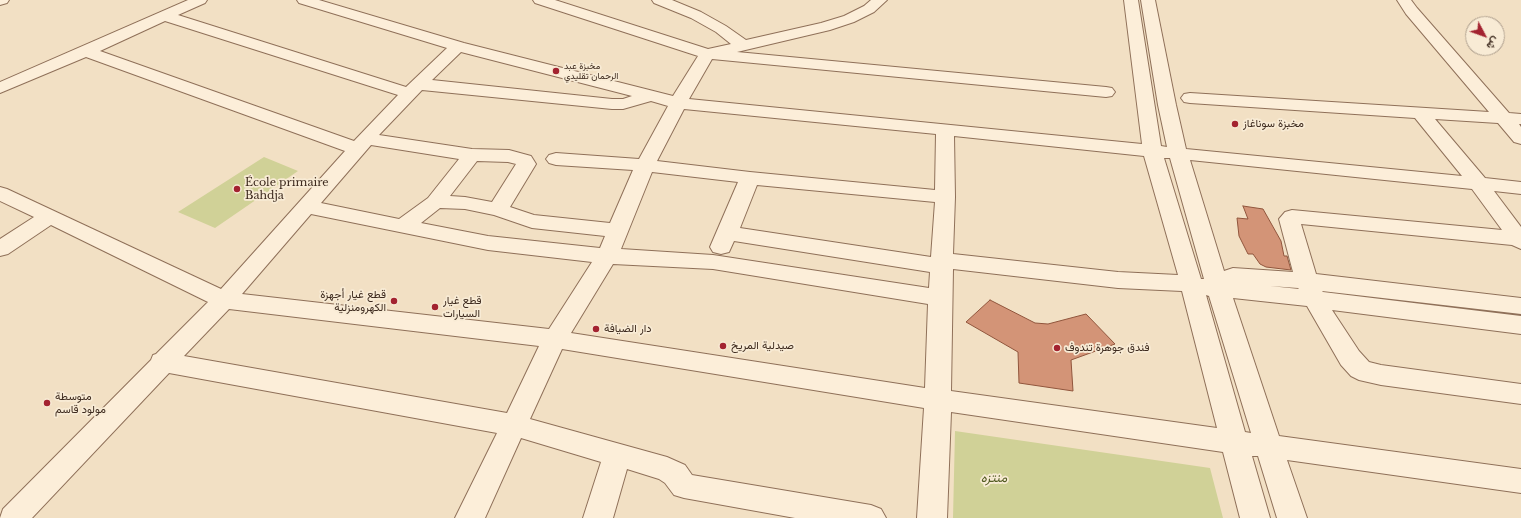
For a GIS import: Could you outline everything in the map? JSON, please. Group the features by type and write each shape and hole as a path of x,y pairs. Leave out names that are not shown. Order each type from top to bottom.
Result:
{"street":[{"path":"0,88 200,0"},
{"path":"304,0 458,46 650,97 678,103 1521,188"},
{"path":"540,0 707,54 1106,92"},
{"path":"659,0 702,18 721,29 742,45"},
{"path":"470,518 555,339 607,256 645,165 678,103 707,54 825,27 849,19 869,9 880,0"},
{"path":"1131,0 1156,103 1178,153 1216,282 1292,518"},
{"path":"1148,0 1156,103 1152,151 1186,281 1255,518"},
{"path":"1404,0 1411,11 1521,138"},
{"path":"164,16 414,88 612,104 622,104 650,97"},
{"path":"13,518 162,362 224,300 361,144 414,88 458,46"},
{"path":"86,51 361,144 472,155 509,156 524,160 526,164 498,210"},
{"path":"1190,98 1521,119"},
{"path":"1420,112 1478,183 1520,241"},
{"path":"932,518 938,400 940,298 945,197 945,130"},
{"path":"402,227 435,202 472,155"},
{"path":"556,159 645,165 750,178 945,197"},
{"path":"713,262 728,233 750,178"},
{"path":"0,193 224,300 555,339 938,400 1521,481"},
{"path":"435,202 465,203 498,210 532,221 618,231"},
{"path":"307,207 488,243 607,256 713,262 940,298"},
{"path":"0,250 20,235 49,217"},
{"path":"1520,241 1292,217 1289,219 1310,290 1350,358 1360,369 1368,373 1521,394"},
{"path":"728,233 825,248 942,263 1118,280 1216,282 1521,306"},
{"path":"816,278 825,248"},
{"path":"1310,290 1521,326"},
{"path":"162,362 513,425 617,456 667,469 675,474 684,486 871,518"},
{"path":"598,518 617,456"}],"green space":[{"path":"264,157 298,171 215,228 178,212"},
{"name":"منتزه","path":"955,431 1210,468 1223,518 953,518"}],"building":[{"path":"1243,206 1263,209 1281,241 1284,256 1287,256 1291,270 1266,267 1260,264 1253,254 1248,254 1239,236 1237,218 1248,219"},
{"name":"فندق جوهرة تندوف","path":"990,300 1035,323 1048,324 1086,314 1115,344 1071,360 1073,391 1019,383 1018,352 966,322"}],"place":[{"name":"مخبزة عبد الرحمان تقليدي","path":"556,71"},
{"name":"مخبزة سوناغاز","path":"1235,124"},
{"name":"École primaire Bahdja","path":"237,189"},
{"name":"قطع غيار أجهزة الكهرومنزلية","path":"394,301"},
{"name":"قطع غيار السيارات","path":"435,307"},
{"name":"دار الضيافة","path":"596,329"},
{"name":"صيدلية المريخ","path":"723,346"},
{"name":"فندق جوهرة تندوف","path":"1057,348"},
{"name":"متوسطة مولود قاسم","path":"47,403"}]}
